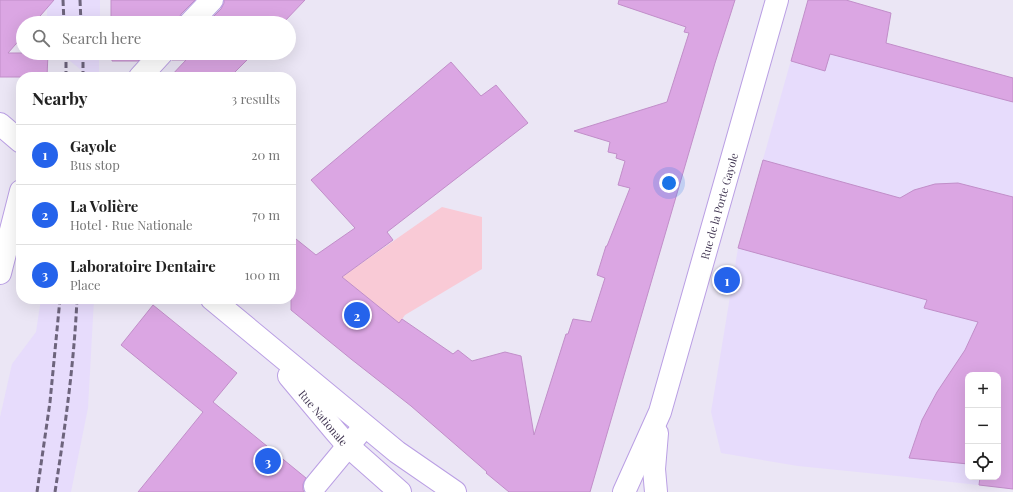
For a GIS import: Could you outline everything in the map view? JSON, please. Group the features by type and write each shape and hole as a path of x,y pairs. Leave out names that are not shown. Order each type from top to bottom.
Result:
{"street":[{"path":"197,16 212,0"},
{"name":"Rue de la Porte Gayole","path":"624,492 660,412 772,5"},
{"path":"145,72 156,60"},
{"path":"0,124 16,138"},
{"path":"0,273 16,211"},
{"name":"Rue Nationale","path":"218,304 397,452 455,492"},
{"name":"Rue Nationale","path":"255,335 348,446 400,492"},
{"name":"Rue de la Porte Gayole","path":"656,492 654,479 655,459 660,412"},
{"path":"315,486 365,425"},
{"name":"Rue Nationale","path":"397,452 436,492"}],"shaded area":[{"path":"47,0 100,0 100,16 47,16"},
{"path":"802,21 1013,78 1013,489 798,466 721,453 711,412 738,248"},
{"path":"69,60 99,60 99,72 84,72"},
{"path":"442,207 482,217 482,269 405,315 399,323 342,277"},
{"path":"40,304 94,304 88,408 71,492 0,492 0,417 12,364 36,332"}],"building":[{"path":"0,0 54,0 40,16 16,16 16,44 8,53 16,53 16,60 48,60 47,72 16,72 16,77 0,77"},
{"path":"111,0 195,0 180,16 111,16"},
{"path":"224,0 305,0 290,16 214,16 221,9"},
{"path":"619,0 735,0 715,63 590,492 509,492 411,406 291,310 291,304 296,304 296,239 316,255 355,228 311,180 451,62 481,96 496,85 528,123 387,232 393,240 342,277 399,323 402,319 453,354 458,350 472,361 505,352 521,356 534,435 566,334 568,334 573,319 591,322 605,278 597,275 606,246 630,188 618,185 625,161 616,158 617,154 608,152 610,142 574,131 667,102 689,33 684,32 686,27 618,4"},
{"path":"808,0 846,0 891,13 886,43 1013,78 1013,102 830,54 825,71 791,61"},
{"path":"112,60 139,60 138,61"},
{"path":"186,60 247,60 235,72 175,72"},
{"path":"763,160 900,198 914,190 935,184 958,183 1013,197 1013,489 979,485 980,480 1001,480 1001,372 965,372 965,464 909,458 922,420 937,392 965,350 978,322 924,308 927,300 738,248"},
{"path":"153,305 237,373 213,402 306,478 303,484 304,492 138,492 203,412 121,345"}],"railway":[{"path":"63,0 64,16"},
{"path":"80,0 81,16"},
{"path":"66,60 66,72"},
{"path":"83,60 83,72"},
{"path":"37,492 50,402 60,304"},
{"path":"55,492 69,396 77,304"}],"place":[{"name":"Gayole","path":"727,280"},
{"name":"La Volière","path":"357,315"},
{"name":"Laboratoire Dentaire","path":"268,461"}]}
